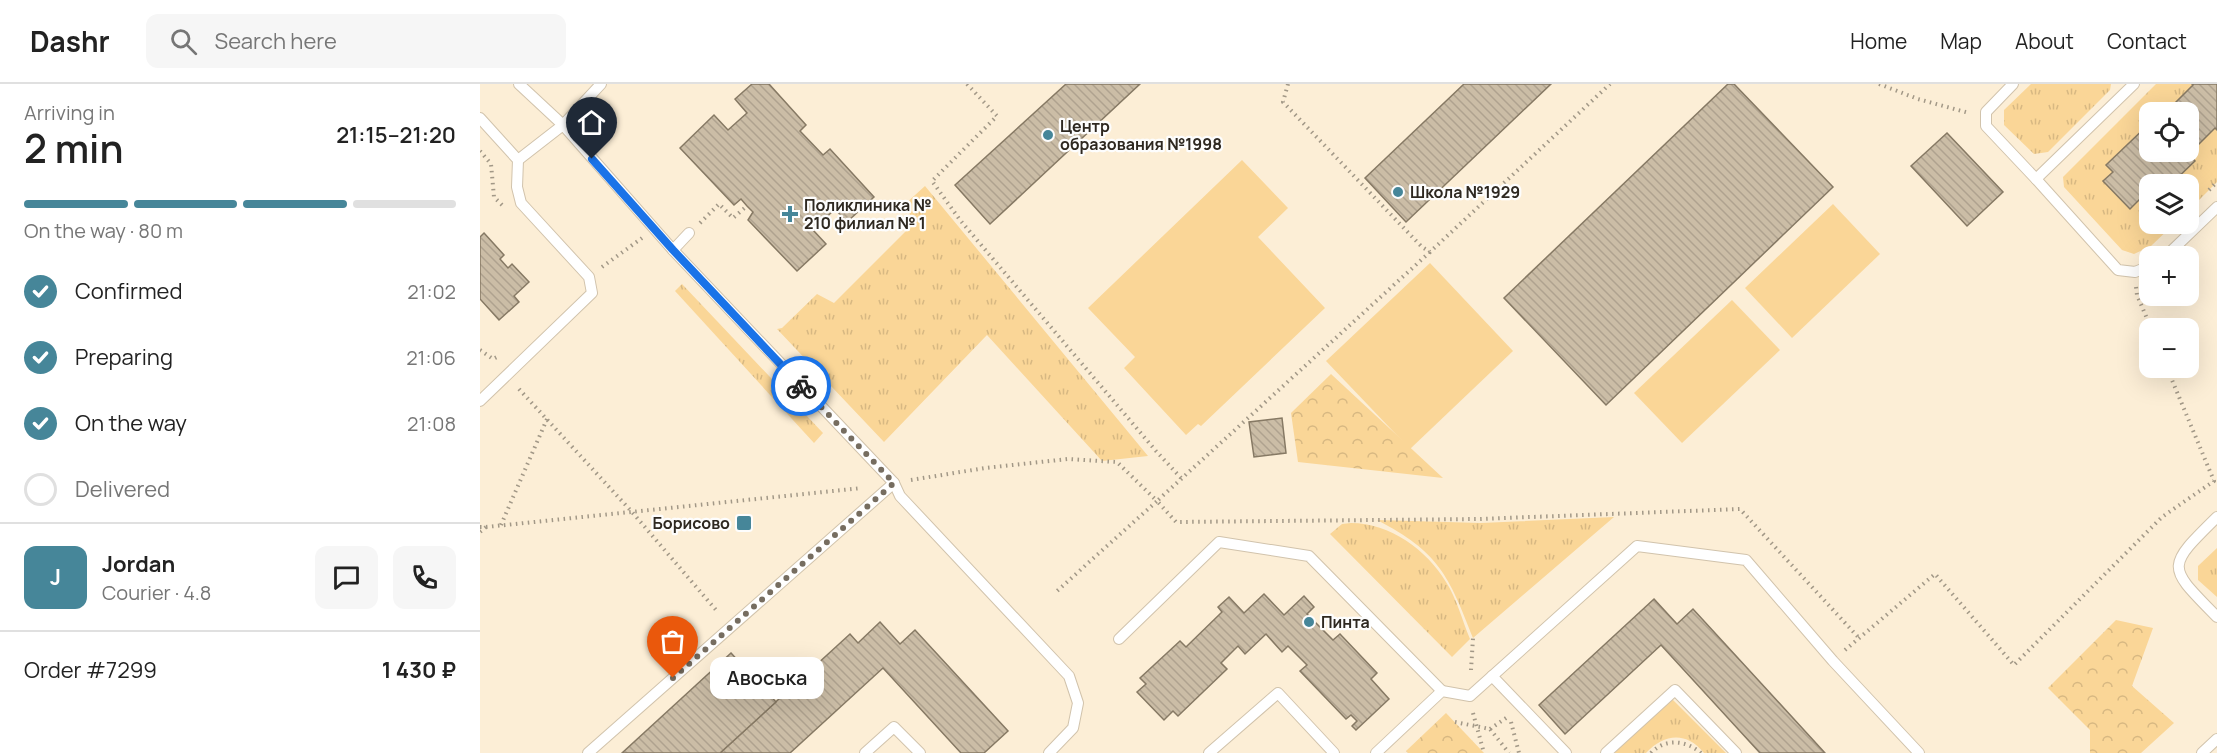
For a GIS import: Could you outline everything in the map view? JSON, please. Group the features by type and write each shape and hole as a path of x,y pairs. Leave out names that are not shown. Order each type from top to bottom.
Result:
{"lane":[{"path":"519,84 563,125 673,250 894,483 900,496 1069,676 1078,703 1073,728 1049,753"},
{"path":"518,160 563,125 602,84"},
{"path":"2013,84 1986,112 1986,126 2118,270 2139,270"},
{"path":"2036,179 2134,84"},
{"path":"480,118 518,160 517,187 521,203 589,277 592,293 480,401"},
{"path":"2176,246 2217,207"},
{"path":"673,250 689,233"},
{"path":"588,753 894,483"},
{"path":"2217,517 2186,548 2179,561 2178,572 2217,617"},
{"path":"1119,639 1219,542 1309,556 1442,691 1470,696 1637,546 1746,560 1833,661 1918,753"},
{"path":"1492,676 1566,753"},
{"path":"1606,753 1674,690 1736,753"},
{"path":"1376,753 1442,691"},
{"path":"1209,753 1278,693 1334,753"},
{"path":"865,753 894,727 920,753"},
{"path":"2202,753 2217,739"}],"path":[{"path":"967,84 997,116 932,181 967,229 1182,479"},
{"path":"1288,84 1283,102 1430,252"},
{"path":"1057,591 1430,252 1610,84"},
{"path":"1879,84 1918,99 1986,117"},
{"path":"480,151 491,164 494,197 510,214"},
{"path":"689,233 719,204 733,218 747,206"},
{"path":"589,277 633,244"},
{"path":"2135,272 2137,295 2147,318"},
{"path":"480,350 493,359 506,376 632,512 716,610"},
{"path":"493,359 502,356"},
{"path":"2171,378 2214,481"},
{"path":"501,525 547,419"},
{"path":"480,530 501,525 847,490 985,468 1068,459 1117,462 1176,522 1479,519 1740,509 1859,638"},
{"path":"1833,661 1935,574 2014,665 2162,517 2214,481 2217,476"},
{"path":"1510,715 1519,753"},
{"path":"1455,722 1490,729 1509,753"},
{"path":"1651,753 1664,744 1674,742 1685,743 1701,753"}],"green space":[{"path":"2031,84 2111,84 2110,90 2048,152 2034,154 2004,125 2004,110"},
{"path":"2156,84 2217,84 2217,182 2199,200 2199,174 2139,174 2139,234 2164,234 2151,246 2139,246 2139,252 2134,254 2122,250 2064,187 2063,177"},
{"path":"1242,160 1288,208 1258,237 1325,308 1201,426 1198,424 1186,435 1124,368 1135,357 1088,308"},
{"path":"925,186 1148,456 1102,461 987,335 884,442 777,329 782,328 817,294 834,303 915,222 904,205"},
{"path":"1833,204 1880,254 1792,338 1745,288"},
{"path":"1430,263 1513,351 1410,449 1326,361"},
{"path":"682,284 823,433 814,443 675,291"},
{"path":"1732,300 1780,350 1682,443 1634,393"},
{"path":"1331,374 1443,478 1298,462 1291,413"},
{"path":"1614,517 1473,638 1457,598 1439,568 1415,543 1377,520 1481,523"},
{"path":"1342,524 1365,524 1393,533 1418,549 1438,570 1453,595 1470,639 1452,657 1330,534"},
{"path":"2217,548 2217,597 2198,580 2198,566"},
{"path":"2116,620 2153,628 2132,686 2174,723 2141,753 2090,753 2090,730 2048,688"},
{"path":"1670,697 1726,753 1704,753 1690,741 1675,738 1660,742 1646,753 1609,753"},
{"path":"1446,713 1484,753 1408,753 1406,751"}],"building":[{"path":"752,84 769,84 806,125 800,131 823,155 830,149 874,197 847,222 835,209 813,230 826,244 797,271 748,220 753,212 741,199 734,205 680,148 714,115 728,130 747,113 735,99"},
{"name":"Центр образования №1998","path":"1066,84 1140,84 990,224 955,185"},
{"path":"1464,84 1551,84 1406,222 1365,178"},
{"path":"1728,84 1734,84 1833,187 1606,405 1504,298"},
{"path":"2217,84 2217,130 2215,128 2199,144 2199,102 2176,102 2193,85"},
{"path":"1947,133 2003,192 1967,226 1911,166"},
{"path":"2139,134 2139,162 2194,162 2181,174 2139,174 2139,200 2130,209 2103,181 2113,172 2106,165"},
{"path":"484,233 504,255 500,259 508,268 512,264 529,282 514,296 519,302 499,320 480,299 480,237"},
{"path":"1282,418 1286,453 1254,457 1249,422"},
{"path":"1264,594 1284,615 1304,596 1314,607 1307,614 1333,640 1340,634 1377,673 1371,679 1389,699 1356,730 1352,726 1357,721 1351,715 1346,719 1300,671 1307,665 1288,646 1282,652 1266,634 1245,654 1238,646 1221,663 1227,669 1178,716 1173,711 1164,720 1137,692 1146,684 1140,678 1180,641 1186,647 1222,612 1218,607 1229,597 1244,613"},
{"path":"1654,599 1677,624 1693,609 1825,753 1760,753 1661,645 1565,734 1539,705"},
{"path":"880,622 900,644 915,630 1008,731 984,753 961,753 883,668 790,753 720,753 850,634 858,643"},
{"path":"731,653 776,702 720,753 622,753"}],"way so far":[{"path":"673,678 894,483 801,386"}],"place":[{"name":"Центр образования №1998","path":"1048,135"},
{"name":"Школа №1929","path":"1398,192"},
{"name":"Поликлиника № 210 филиал № 1","path":"790,214"},
{"name":"Борисово","path":"744,523"},
{"name":"Пинта","path":"1309,622"},
{"name":"Авоська","path":"673,678"}],"route":[{"path":"592,159 673,250 801,386"}]}
